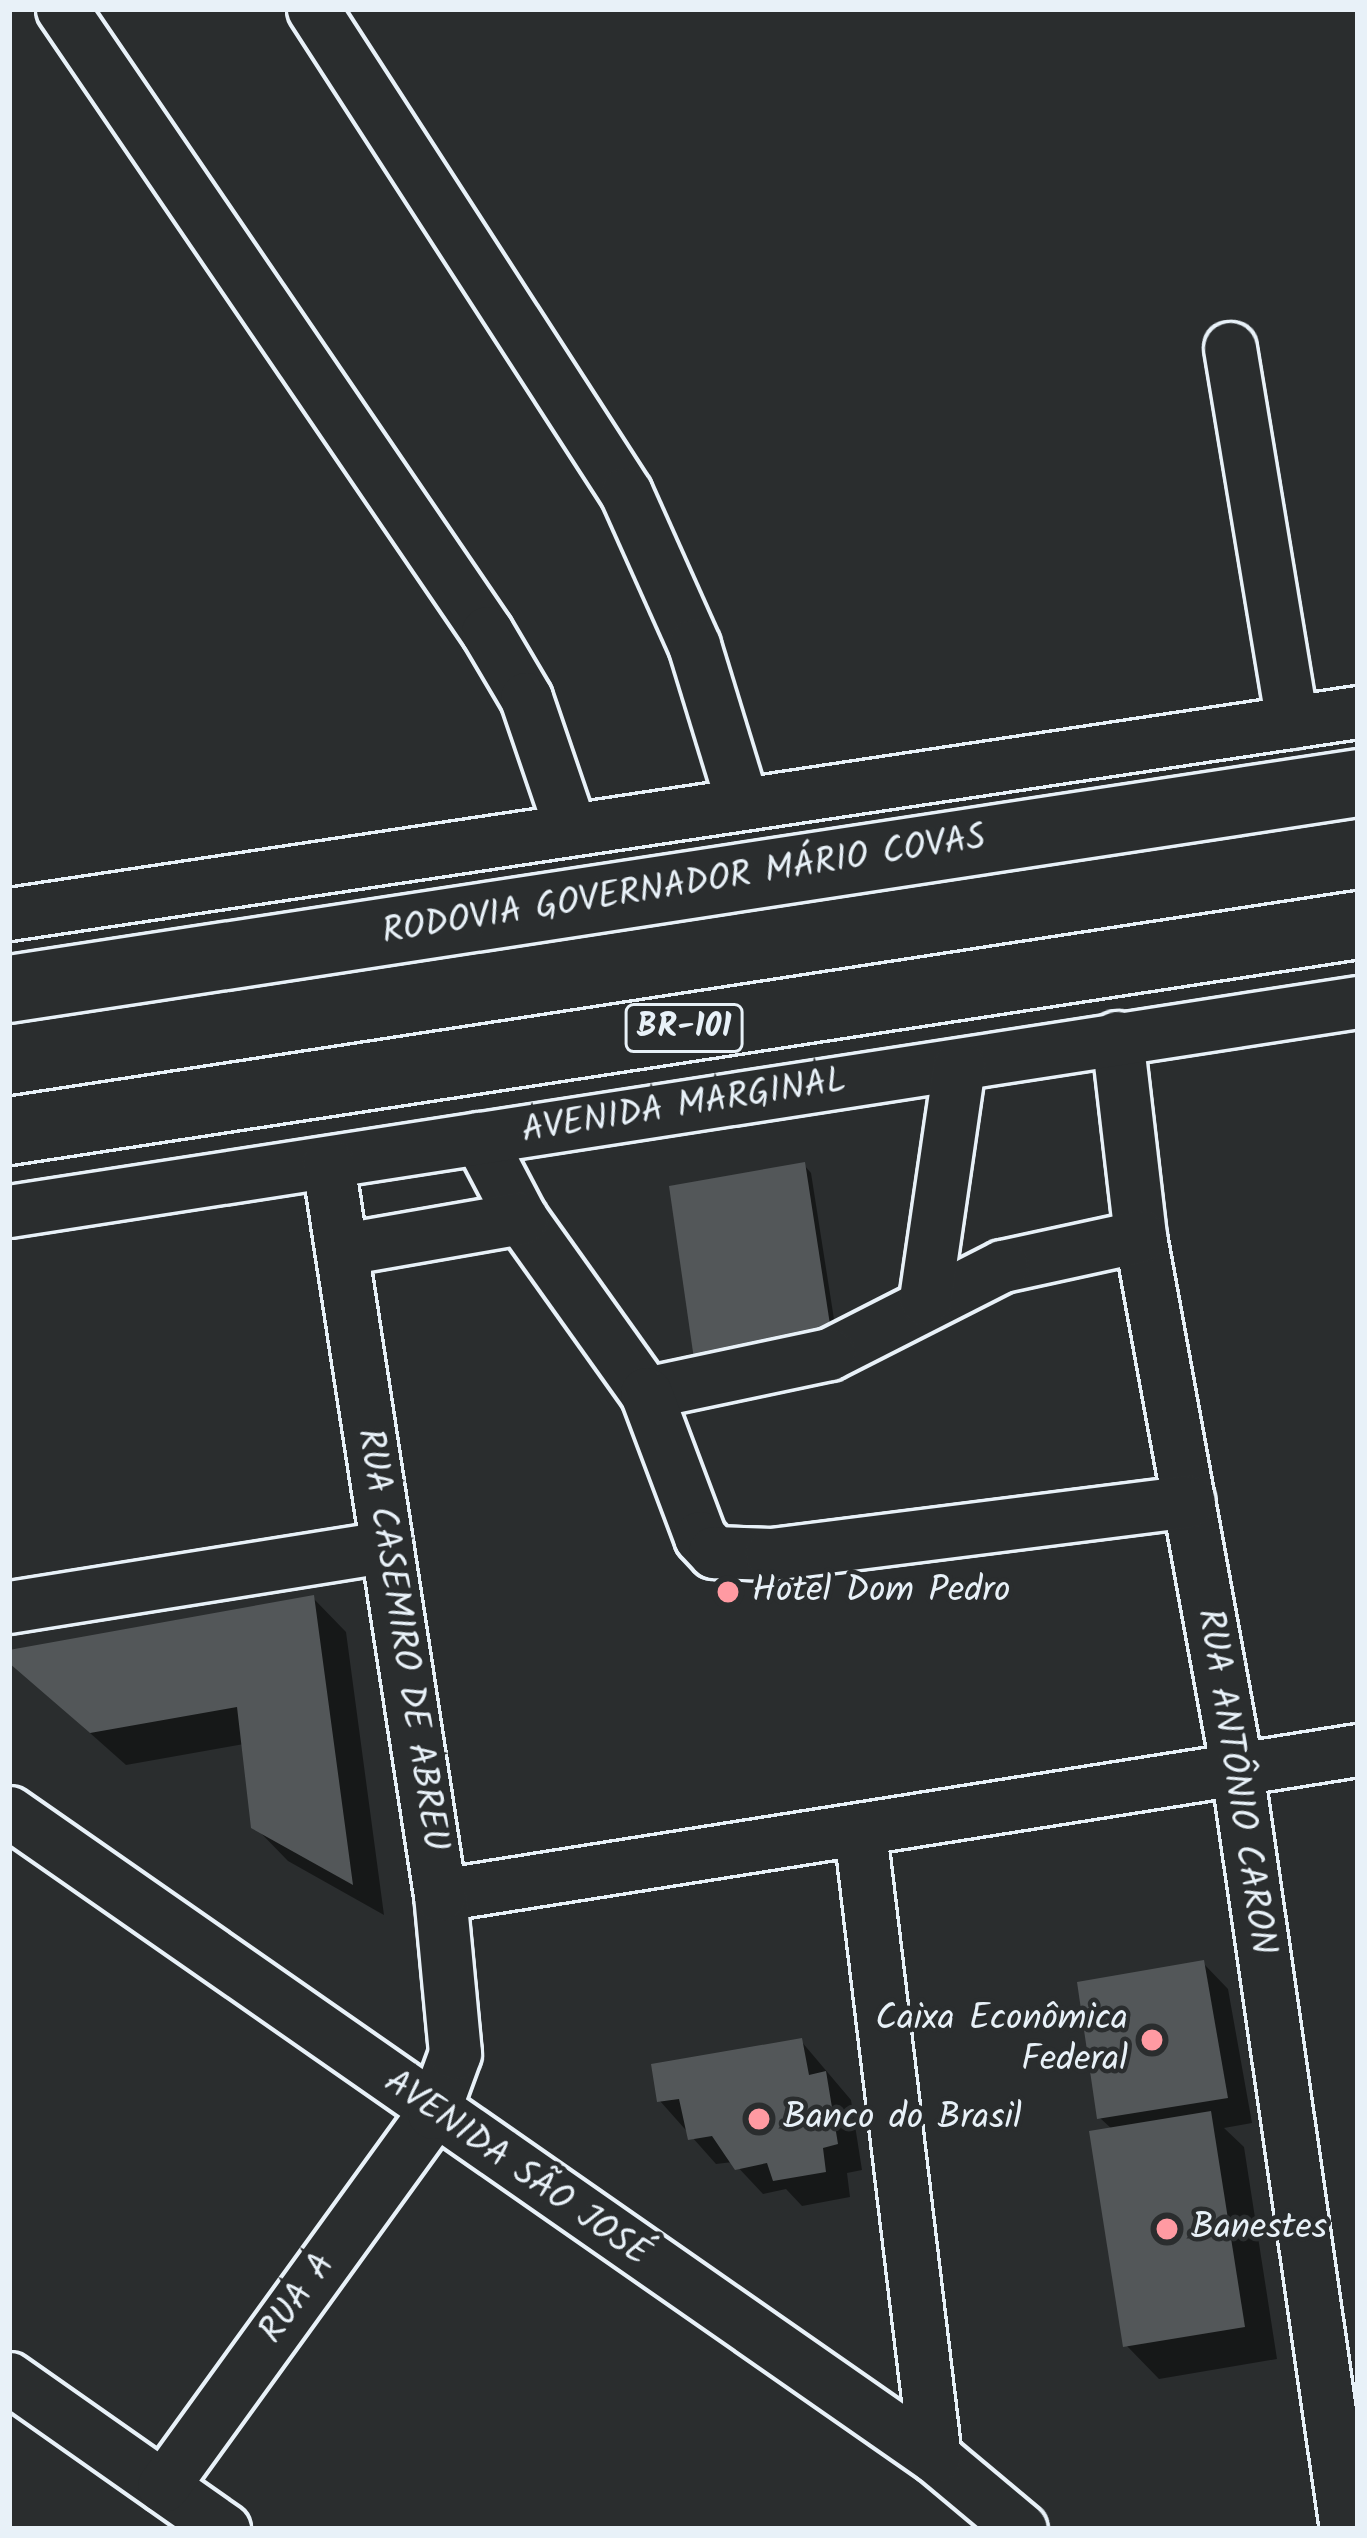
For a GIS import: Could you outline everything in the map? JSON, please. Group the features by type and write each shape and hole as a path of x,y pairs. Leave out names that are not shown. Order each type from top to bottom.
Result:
{"main road":[{"name":"RODOVIA GOVERNADOR MÁRIO COVAS","path":"9,989 1358,783"},
{"name":"BR-101","path":"9,1131 1358,925"}],"street":[{"path":"62,9 488,632 526,698 571,830"},
{"path":"313,9 626,493 694,645 742,802"},
{"path":"1230,348 1292,722"},
{"path":"9,914 1358,712"},
{"name":"AVENIDA MARGINAL","path":"9,1210 1358,1002"},
{"name":"RUA ANTÔNIO CARON","path":"1117,1037 1140,1236 1237,1770 1346,2529"},
{"path":"925,1298 959,1065"},
{"path":"479,1138 520,1218 646,1393 700,1538 714,1552 771,1554 1189,1502"},
{"name":"RUA CASEMIRO DE ABREU","path":"328,1164 440,1895 455,2053 433,2113"},
{"path":"344,1249 520,1218"},
{"path":"646,1393 829,1354 925,1298 1002,1266 1140,1236"},
{"path":"9,1607 384,1547"},
{"path":"440,1895 1358,1750"},
{"name":"AVENIDA SÃO JOSÉ","path":"9,1812 433,2113 934,2457 1021,2529"},
{"path":"860,1832 934,2457"},
{"name":"RUA A","path":"163,2486 433,2113"},
{"path":"9,2378 224,2529"}],"building":[{"path":"805,1162 833,1344 695,1366 669,1186"},
{"path":"314,1595 353,1885 251,1828 237,1707 90,1733 9,1663 9,1650"},
{"name":"Caixa Econômica Federal","path":"1204,1960 1228,2098 1097,2119 1077,1982"},
{"name":"Banco do Brasil","path":"802,2038 809,2075 826,2071 838,2144 823,2148 826,2172 773,2181 767,2163 735,2170 712,2136 688,2140 679,2099 657,2102 651,2064"},
{"name":"Banestes","path":"1211,2111 1245,2327 1123,2347 1089,2131"}],"place":[{"name":"Hotel Dom Pedro","path":"728,1592"},
{"name":"Caixa Econômica Federal","path":"1152,2040"},
{"name":"Banco do Brasil","path":"759,2119"},
{"name":"Banestes","path":"1167,2229"}]}
